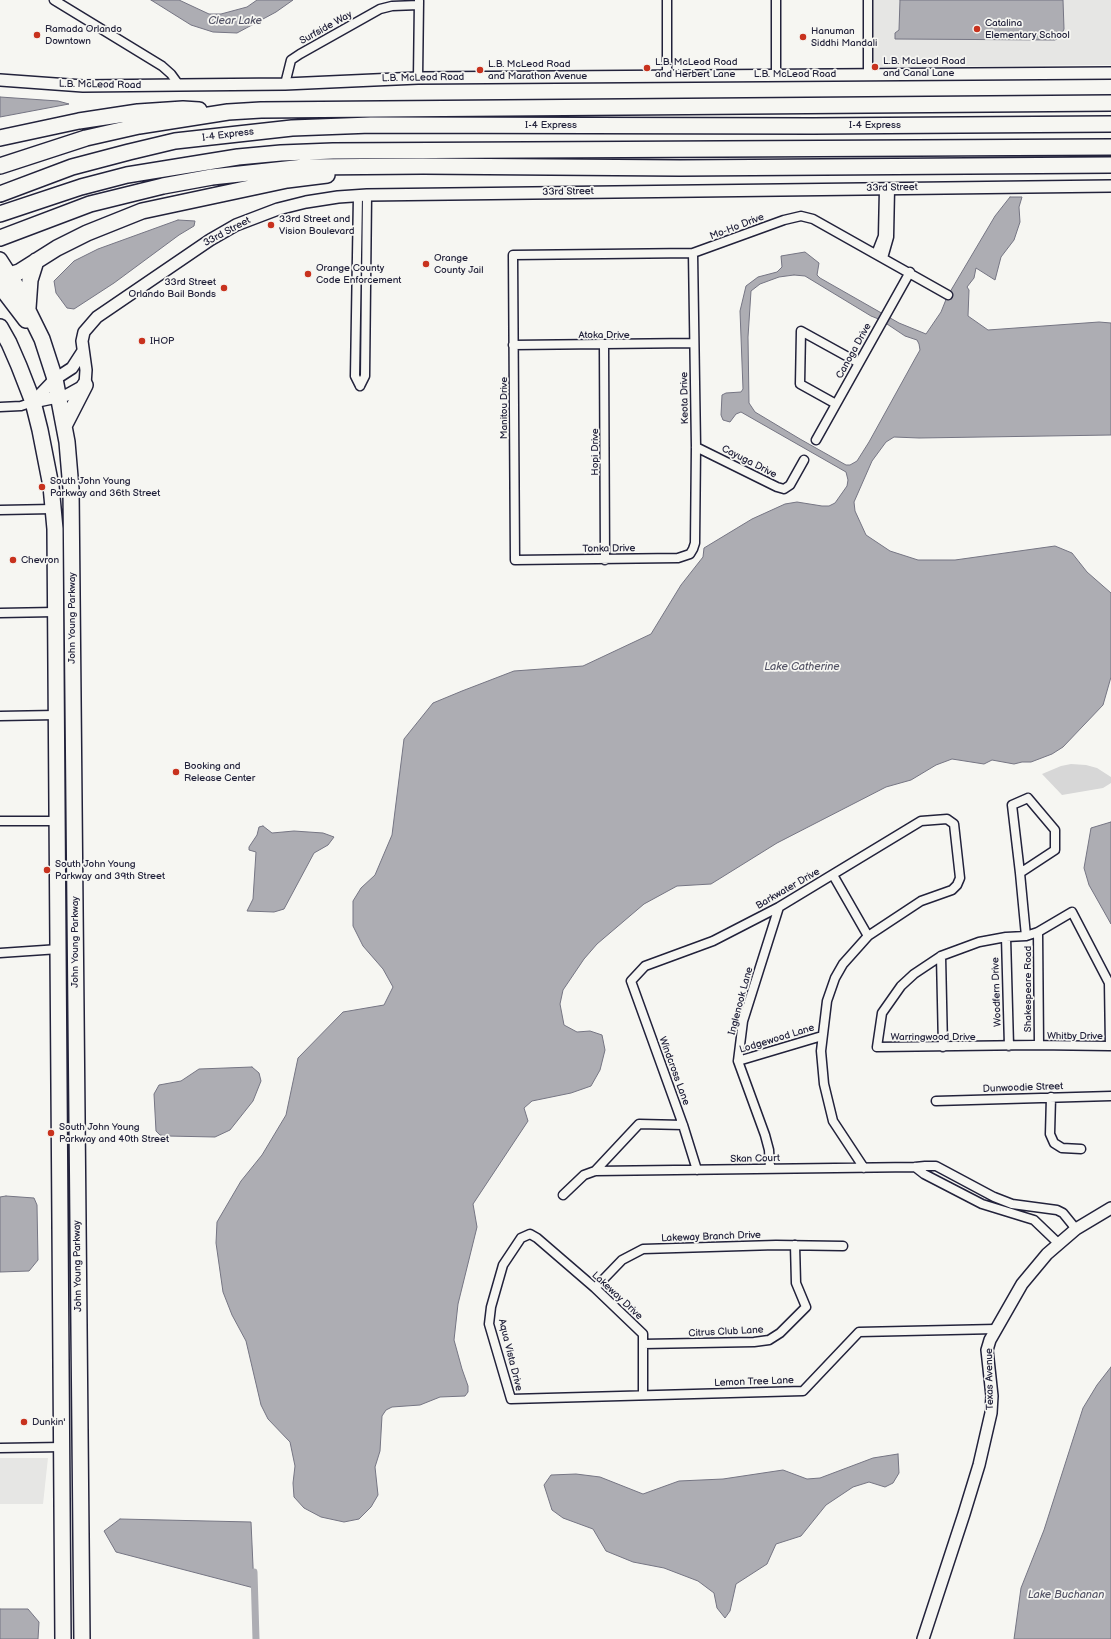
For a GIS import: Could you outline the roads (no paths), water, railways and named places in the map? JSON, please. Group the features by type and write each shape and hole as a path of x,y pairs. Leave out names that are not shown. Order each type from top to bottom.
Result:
{"highway":[{"path":"0,138 79,121 138,112 183,109 228,112 300,109 1111,103"},
{"path":"0,166 43,151 107,133 145,125 228,112"},
{"name":"I-4 Express","path":"0,194 72,168 175,141 292,128 371,125 820,126 1111,124"},
{"path":"0,214 81,187 127,175 238,157 281,153 340,151 1111,147"},
{"path":"4,236 90,204 162,186 212,177 304,167 423,166 680,168 1111,165"},
{"path":"5,277 87,232 115,221 176,203 287,180 423,166"},
{"path":"0,185 72,168"},
{"path":"28,308 30,280 36,260"},
{"name":"John Young Parkway","path":"5,277 28,308 42,339 55,379 65,424 71,489 82,1639"},
{"path":"0,286 42,339"},
{"name":"John Young Parkway","path":"0,327 32,402 46,459 53,509 64,1639"},
{"path":"65,424 85,385"},
{"path":"55,612 65,626 72,643"},
{"path":"57,821 63,831 74,866"},
{"path":"63,1447 72,1460 80,1494"}],"main road":[{"name":"John Young Parkway","path":"0,259 5,277"}],"street":[{"path":"54,0 162,66 171,74 179,86"},
{"path":"667,0 667,76"},
{"path":"776,0 776,74"},
{"path":"868,0 868,74"},
{"path":"418,78 419,2"},
{"name":"Surfside Way","path":"285,84 291,60 300,54 380,9 419,2"},
{"name":"L.B. McLeod Road","path":"0,80 83,86 179,86 285,84 418,78 776,74 1111,73"},
{"name":"33rd Street","path":"85,385 86,370 83,351 84,332 97,317 229,228 259,215 293,205 332,198 362,196 1111,186"},
{"path":"880,256 887,189"},
{"path":"362,196 365,376 360,386 355,376 362,196"},
{"name":"Mo-Ho Drive","path":"512,255 693,253 784,220 801,216 813,219 910,272 948,295"},
{"name":"Keota Drive","path":"693,253 696,447 695,543"},
{"name":"Manitou Drive","path":"512,255 515,560"},
{"name":"Canoga Drive","path":"816,440 910,272"},
{"path":"836,404 800,384 802,331 859,363"},
{"name":"Atoka Drive","path":"513,345 694,343"},
{"name":"Hopi Drive","path":"604,345 605,560"},
{"name":"33rd Street","path":"32,402 55,379 72,368 83,351"},
{"path":"0,407 21,406 32,402 59,397 71,393 85,385"},
{"name":"Cayuga Drive","path":"696,447 777,487 784,489 790,485 804,460"},
{"path":"0,510 53,509"},
{"name":"Tonka Drive","path":"515,560 678,558 690,554 695,543"},
{"path":"0,613 55,612"},
{"path":"0,716 56,715"},
{"path":"1020,873 1055,850 1055,830 1028,798 1012,805 1026,936"},
{"name":"Barkwater Drive","path":"631,981 645,966 713,941 778,908 921,821 947,818 954,824 960,878 957,885 952,890 921,901 868,936"},
{"path":"0,821 57,821"},
{"path":"833,875 868,936 843,964 835,978 828,1002 822,1036 822,1071 834,1121 864,1168"},
{"name":"Inglenook Lane","path":"770,1169 769,1150 765,1135 738,1061 743,1021 778,908"},
{"name":"Warringwood Drive","path":"1039,1045 877,1047 882,1013 901,986 914,974 942,956 979,942 1026,936 1038,932 1072,912 1110,983"},
{"name":"Shakespeare Road","path":"1038,932 1039,1045"},
{"name":"Woodfern Drive","path":"1006,938 1009,1046"},
{"path":"0,953 58,949"},
{"path":"942,956 943,1047"},
{"name":"Windcross Lane","path":"631,981 683,1124 697,1170"},
{"path":"1110,983 1111,1046"},
{"name":"Lodgewood Lane","path":"738,1061 822,1036"},
{"name":"Whitby Drive","path":"1039,1045 1111,1046"},
{"name":"Dunwoodie Street","path":"936,1101 1111,1096"},
{"path":"1051,1097 1050,1134 1054,1143 1062,1148 1081,1149"},
{"path":"563,1195 579,1179 590,1172 596,1171 638,1124 683,1124"},
{"name":"Skan Court","path":"596,1171 936,1166 994,1197 1012,1204 1057,1210 1063,1213 1076,1229"},
{"path":"915,1167 924,1174 982,1204 1034,1220 1058,1243"},
{"name":"Texas Avenue","path":"922,1639 979,1465 991,1412 992,1396 987,1350 990,1340 1022,1284 1047,1254 1076,1229 1111,1208"},
{"name":"Lakeway Drive","path":"530,1234 537,1238 595,1288 642,1334 643,1395"},
{"name":"Aqua Vista Drive","path":"510,1399 489,1324 491,1307 503,1266 521,1238 530,1234"},
{"name":"Lakeway Branch Drive","path":"595,1288 622,1260 643,1249 795,1245 843,1246"},
{"name":"Citrus Club Lane","path":"643,1344 754,1342 769,1340 780,1333 806,1307 796,1283 795,1245"},
{"name":"Lemon Tree Lane","path":"510,1399 803,1391 859,1332 996,1329"},
{"path":"0,1448 63,1447"}],"water":[{"name":"Clear Lake","path":"151,0 179,0 209,14 221,14 247,7 257,0 293,0 276,12 237,33 213,32 191,25"},
{"path":"900,0 1063,0 1064,29 1061,36 1055,40 895,39 895,33 899,30"},
{"path":"0,97 58,101 69,104 0,117"},
{"name":"Lake Catherine","path":"1010,197 1022,197 1019,207 1020,222 1014,240 1001,257 995,280 976,268 974,278 967,287 969,290 968,316 988,330 1099,322 1111,323 1111,435 919,438 894,437 886,442 872,461 854,502 855,511 866,535 890,551 918,560 955,560 1055,546 1072,553 1087,572 1111,593 1111,677 1103,705 1063,747 1052,754 1031,762 1014,764 992,760 984,764 952,759 936,765 911,780 886,787 777,843 711,884 677,886 644,904 597,944 584,959 563,990 560,1004 564,1025 577,1032 590,1031 602,1035 605,1050 600,1070 591,1086 571,1093 532,1101 524,1108 528,1121 473,1204 477,1227 458,1304 454,1340 468,1386 468,1392 465,1396 440,1397 420,1405 392,1407 386,1410 382,1416 380,1451 375,1467 378,1495 371,1507 359,1519 344,1522 321,1517 304,1508 294,1497 293,1483 295,1466 290,1442 268,1419 261,1405 246,1341 232,1315 223,1292 216,1243 217,1222 241,1181 262,1155 286,1115 298,1058 343,1012 384,1005 393,987 383,969 363,946 353,926 353,901 361,888 375,875 392,835 404,739 433,703 514,671 583,666 651,634 681,585 703,557 704,548 752,519 785,504 797,502 829,506 835,503 847,486 848,480 846,472 741,412 736,414 730,422 723,420 721,415 722,395 726,393 741,392 743,389 740,311 746,286 758,277 777,272 782,267 781,256 805,252 819,263 817,275 820,278 899,323 926,334 941,312 947,297 995,216","holes":["794,275 805,276 871,316 881,320 905,336 917,340 919,344 920,350 869,442 857,461 850,465 846,465 755,412 749,403 748,337 751,291 760,284 779,277"]},
{"path":"178,220 195,221 194,226 179,235 114,283 74,309 67,308 56,293 54,281 74,261 98,249"},
{"path":"1111,822 1111,924 1089,885 1084,868 1091,828"},
{"path":"263,826 272,833 294,831 323,833 334,837 328,845 314,853 284,909 274,912 247,911 253,899 256,852 249,850 249,847 257,835 259,827"},
{"path":"252,1067 259,1073 261,1081 253,1101 230,1130 215,1137 167,1136 160,1135 156,1131 154,1094 159,1085 181,1081 199,1069"},
{"path":"0,1197 34,1198 37,1205 38,1260 29,1271 0,1272"},
{"name":"Lake Buchanan","path":"1111,1367 1111,1639 1014,1639 1021,1588 1044,1530 1083,1408 1097,1385"},
{"path":"898,1454 899,1473 893,1483 885,1487 869,1482 853,1487 826,1505 801,1536 776,1544 767,1564 736,1584 730,1611 725,1618 717,1608 714,1593 698,1581 664,1568 633,1562 606,1551 593,1529 563,1518 552,1510 544,1485 551,1475 576,1474 600,1477 643,1494 679,1481 723,1479 783,1470 807,1479 820,1478 873,1458"},
{"path":"120,1519 251,1522 254,1588 116,1552 104,1531"},
{"path":"0,1609 28,1609 39,1622 38,1639 0,1639"}],"waterway":[{"path":"254,1572 256,1639"}],"place":[{"name":"Catalina Elementary School","path":"977,29"},
{"name":"Ramada Orlando Downtown","path":"37,35"},
{"name":"Hanuman Siddhi Mandali","path":"803,37"},
{"name":"L.B. McLeod Road and Canal Lane","path":"875,67"},
{"name":"L.B. McLeod Road and Herbert Lane","path":"647,68"},
{"name":"L.B. McLeod Road and Marathon Avenue","path":"480,70"},
{"name":"33rd Street and Vision Boulevard","path":"271,225"},
{"name":"Orange County Jail","path":"426,264"},
{"name":"Orange County Code Enforcement","path":"308,274"},
{"name":"33rd Street Orlando Bail Bonds","path":"224,288"},
{"name":"IHOP","path":"142,341"},
{"name":"South John Young Parkway and 36th Street","path":"42,487"},
{"name":"Chevron","path":"13,560"},
{"name":"Booking and Release Center","path":"176,772"},
{"name":"South John Young Parkway and 39th Street","path":"47,870"},
{"name":"South John Young Parkway and 40th Street","path":"51,1133"},
{"name":"Dunkin'","path":"24,1422"}]}
